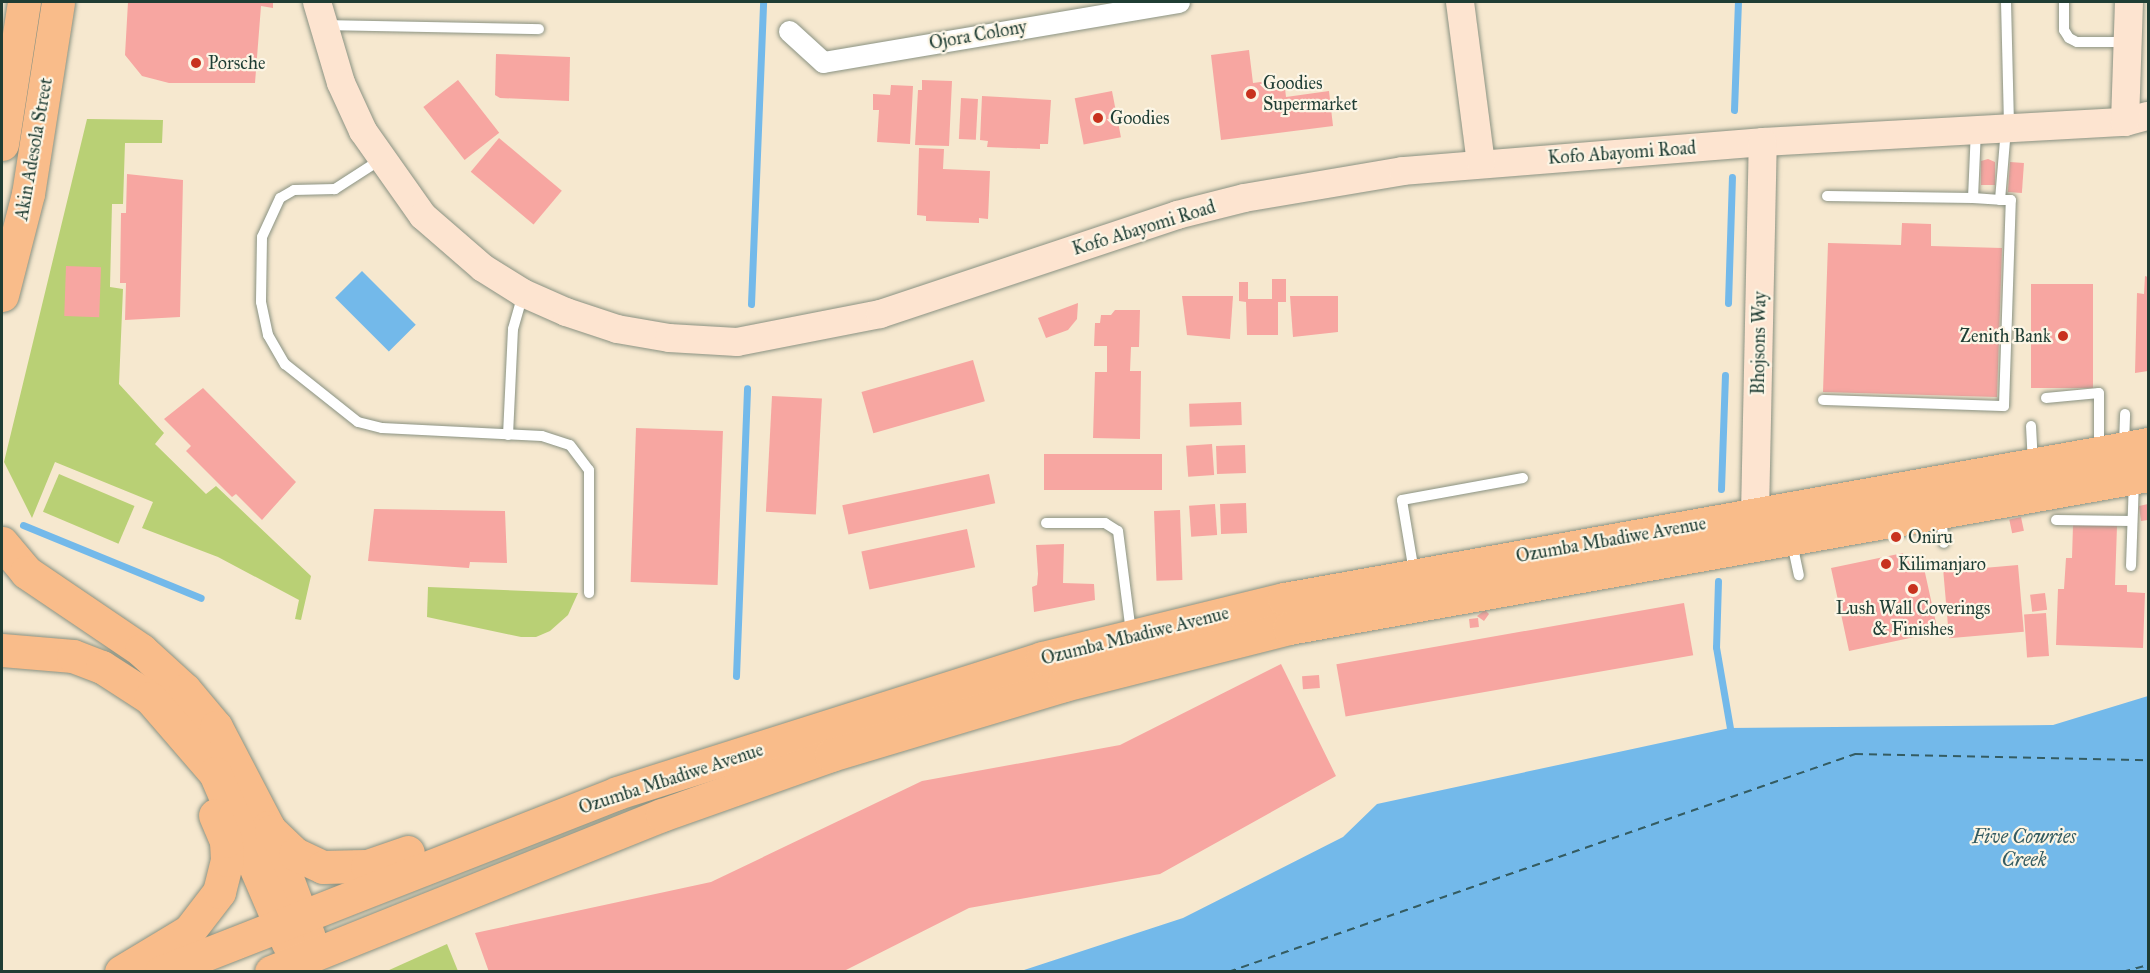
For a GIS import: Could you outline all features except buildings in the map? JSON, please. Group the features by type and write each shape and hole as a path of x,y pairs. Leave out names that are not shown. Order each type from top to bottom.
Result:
{"main road":[{"name":"Akin Adesola Street","path":"2,144 24,2"},
{"name":"Akin Adesola Street","path":"2,295 28,194 58,2"},
{"name":"Ozumba Mbadiwe Avenue","path":"160,972 617,794 1042,658 1284,599 1414,576 1769,532 1942,528 2023,502 2131,460"},
{"name":"Ozumba Mbadiwe Avenue","path":"294,962 662,815 842,751 1064,685 1278,631 1497,599 2033,464 2131,460"},
{"path":"2,543 26,572 141,650 185,690 216,727 268,827 291,920 294,962"},
{"path":"2,650 46,651 102,667 150,698 215,774 291,920"},
{"path":"121,972 189,931 208,909 226,876 226,841 205,793 192,748"},
{"path":"268,827 287,848 311,864 354,868 489,824 617,794"}],"street":[{"name":"Ojora Colony","path":"789,31 823,62 1179,2"},
{"path":"1460,2 1481,163"},
{"path":"2129,2 2128,42 2137,119"},
{"name":"Kofo Abayomi Road","path":"320,13 341,83 380,160 423,216 483,268 523,292 566,312 617,329 669,338 737,342 880,314 1177,215 1244,198 1402,171 1763,142 2137,119"},
{"name":"Bhojsons Way","path":"1763,142 1769,532"}],"lane":[{"path":"2001,200 2008,128 2006,2"},
{"path":"2064,2 2064,30 2069,38 2077,42 2128,42"},
{"path":"320,13 539,29"},
{"path":"1972,198 1976,130"},
{"path":"380,160 335,189 294,190 279,198 262,237 261,302 268,335 285,364 358,422 382,429 558,438 582,456 591,486 589,593"},
{"path":"1823,400 2004,406 2011,200 1827,196"},
{"path":"508,435 513,329 523,292"},
{"path":"2046,398 2099,393 2131,460"},
{"path":"2125,414 2131,460 2133,520 2130,566"},
{"path":"2031,426 2033,464"},
{"path":"1414,576 1402,500 1523,478"},
{"path":"2056,520 2133,520"},
{"path":"1046,523 1105,523 1118,531 1131,636"},
{"path":"1769,532 1799,575"}],"green space":[{"path":"87,119 163,120 162,143 125,143 123,204 112,204 110,287 123,289 119,384 164,433 155,444 206,494 216,486 311,576 301,620 295,619 299,600 218,557 142,528 153,502 55,462 32,518 4,462"},
{"path":"59,474 134,506 118,544 43,512"},
{"path":"428,587 578,593 568,615 550,631 536,637 521,637 427,617"},
{"path":"447,944 458,971 387,971"}],"water":[{"path":"362,271 416,325 389,352 335,298"},
{"name":"Five Cowries Creek","path":"2148,696 2148,971 1021,971 1183,918 1343,837 1377,804 1730,728 2053,725"}],"waterway":[{"path":"751,304 763,2"},
{"path":"1734,110 1738,2"},
{"path":"1728,303 1732,177"},
{"path":"1721,489 1725,375"},
{"path":"736,676 747,388"},
{"path":"23,525 201,598"},
{"path":"1718,581 1716,647 1730,728"}],"ferry route":[{"path":"1228,972 1855,754 2148,760"},
{"path":"2122,972 2148,965"}],"place":[{"name":"Porsche","path":"196,63"},
{"name":"Goodies Supermarket","path":"1251,94"},
{"name":"Goodies","path":"1098,118"},
{"name":"Zenith Bank","path":"2063,336"},
{"name":"Oniru","path":"1896,537"},
{"name":"Kilimanjaro","path":"1886,564"},
{"name":"Lush Wall Coverings & Finishes","path":"1913,589"}]}
